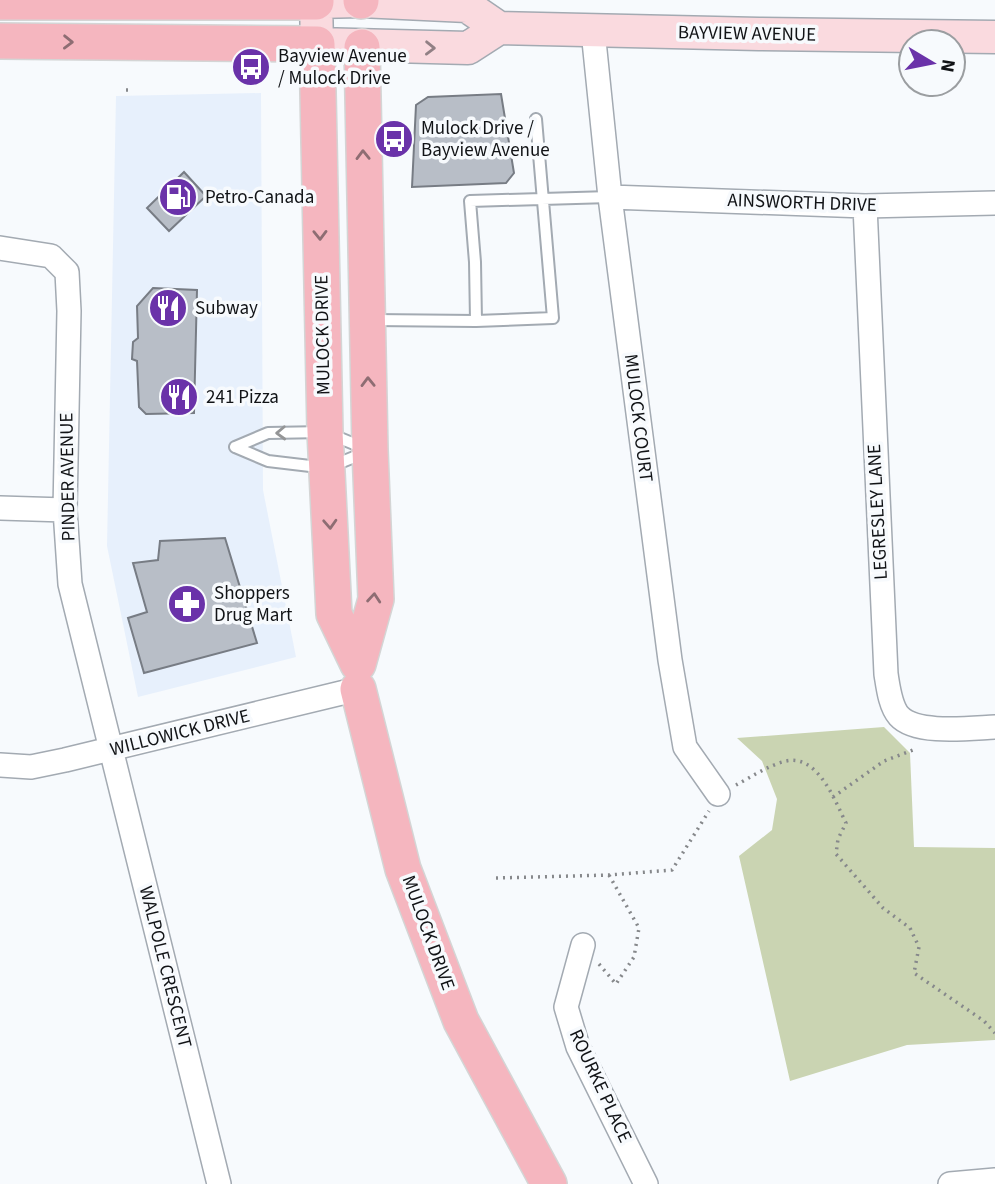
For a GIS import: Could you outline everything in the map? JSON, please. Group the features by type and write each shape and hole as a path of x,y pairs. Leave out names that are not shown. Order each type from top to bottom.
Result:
{"main road":[{"name":"MULOCK DRIVE","path":"316,1 325,432 334,614 358,676 404,869 461,1021 549,1184"},
{"path":"0,2 361,1 467,6 499,28 468,48 0,41"},
{"name":"MULOCK DRIVE","path":"358,676 376,599 370,450 361,1"},
{"name":"BAYVIEW AVENUE","path":"499,28 995,37"}],"street":[{"name":"MULOCK COURT","path":"593,31 610,197 670,660 685,747 718,794"},
{"name":"AINSWORTH DRIVE","path":"610,197 865,206 995,203"},
{"name":"LEGRESLEY LANE","path":"865,206 885,660 889,690 897,714 908,723 939,729 995,727"},
{"name":"PINDER AVENUE","path":"0,248 51,256 67,272 69,311 65,510 70,584 112,750"},
{"path":"0,508 65,510"},
{"name":"WILLOWICK DRIVE","path":"0,765 31,767 112,750 358,676"},
{"name":"WALPOLE CRESCENT","path":"112,750 219,1184"},
{"name":"ROURKE PLACE","path":"583,945 566,1007 578,1048 646,1184"},
{"path":"950,1184 995,1180"}],"lane":[{"path":"367,320 476,321 553,318 536,119"},
{"path":"476,321 470,201 610,197"},
{"path":"325,432 370,450 327,468 268,461 235,447 268,433 325,432"}],"path":[{"path":"833,797 884,761 913,750"},
{"path":"496,878 609,875 672,870 718,794 787,761 802,762 825,780 846,823 838,839 836,854 883,908 910,928 919,947 914,973 984,1021 995,1033"},
{"path":"583,945 616,984 634,957 639,928 609,875"}],"shaded area":[{"path":"261,93 263,490 296,657 138,697 107,546 116,96"}],"green space":[{"path":"884,727 910,753 914,847 995,848 995,1040 907,1045 790,1081 739,856 772,830 777,799 762,761 737,738"}],"building":[{"path":"501,94 514,173 506,183 412,187 416,105 428,97"},
{"path":"184,172 206,196 169,231 147,208"},
{"path":"153,288 197,290 194,413 146,414 139,407 137,361 132,359 133,342 138,338 137,306"},
{"path":"225,538 257,643 144,673 128,618 147,612 133,563 158,560 160,541"}],"place":[{"name":"Bayview Avenue / Mulock Drive","path":"251,67"},
{"name":"Mulock Drive / Bayview Avenue","path":"394,139"},
{"name":"Petro-Canada","path":"178,197"},
{"name":"Subway","path":"168,308"},
{"name":"241 Pizza","path":"179,397"},
{"name":"Shoppers Drug Mart","path":"187,604"}]}
